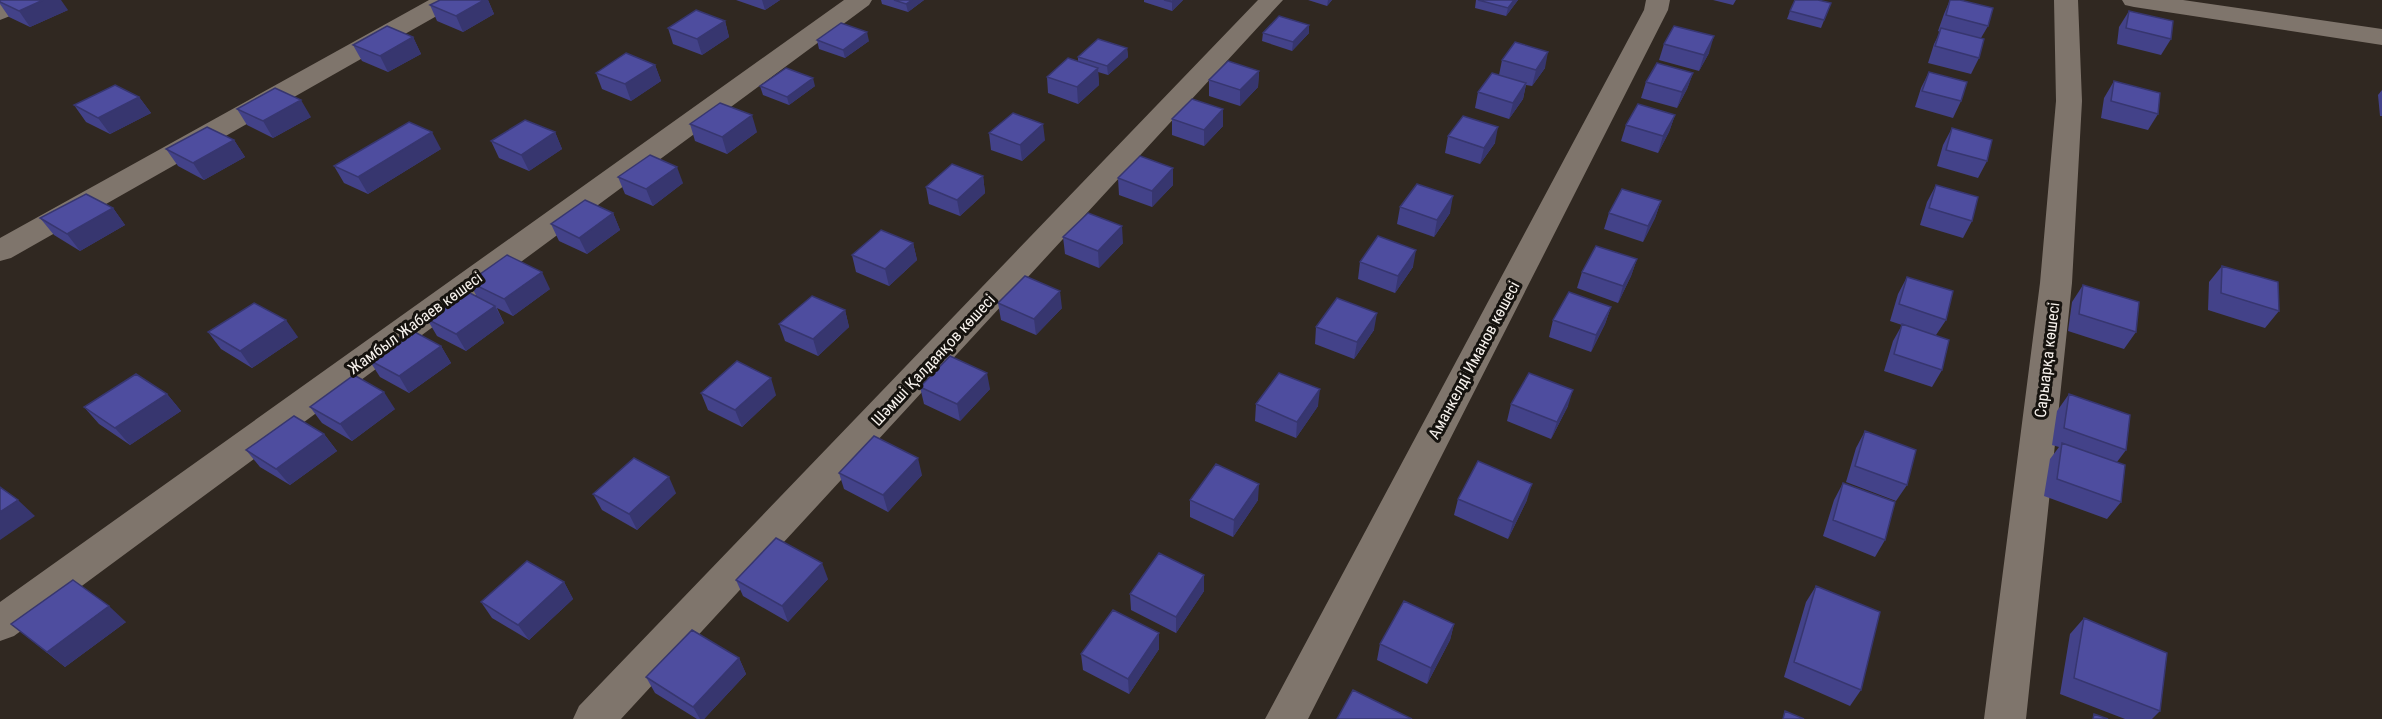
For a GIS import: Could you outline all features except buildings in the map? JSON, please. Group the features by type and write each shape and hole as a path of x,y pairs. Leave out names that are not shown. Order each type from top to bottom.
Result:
{"street":[{"path":"0,13 29,0"},
{"path":"0,251 447,0"},
{"name":"Жамбыл Жабаев көшесі","path":"0,624 860,0"},
{"name":"Шәмші Қалдаяқов көшесі","path":"594,719 1271,0"},
{"name":"Аманкелді Иманов көшесі","path":"1286,719 1596,129 1656,10 1658,0"},
{"name":"Сарыарқа көшесі","path":"2005,719 2056,283 2069,101 2066,0"},
{"path":"2134,0 2382,37"}]}
